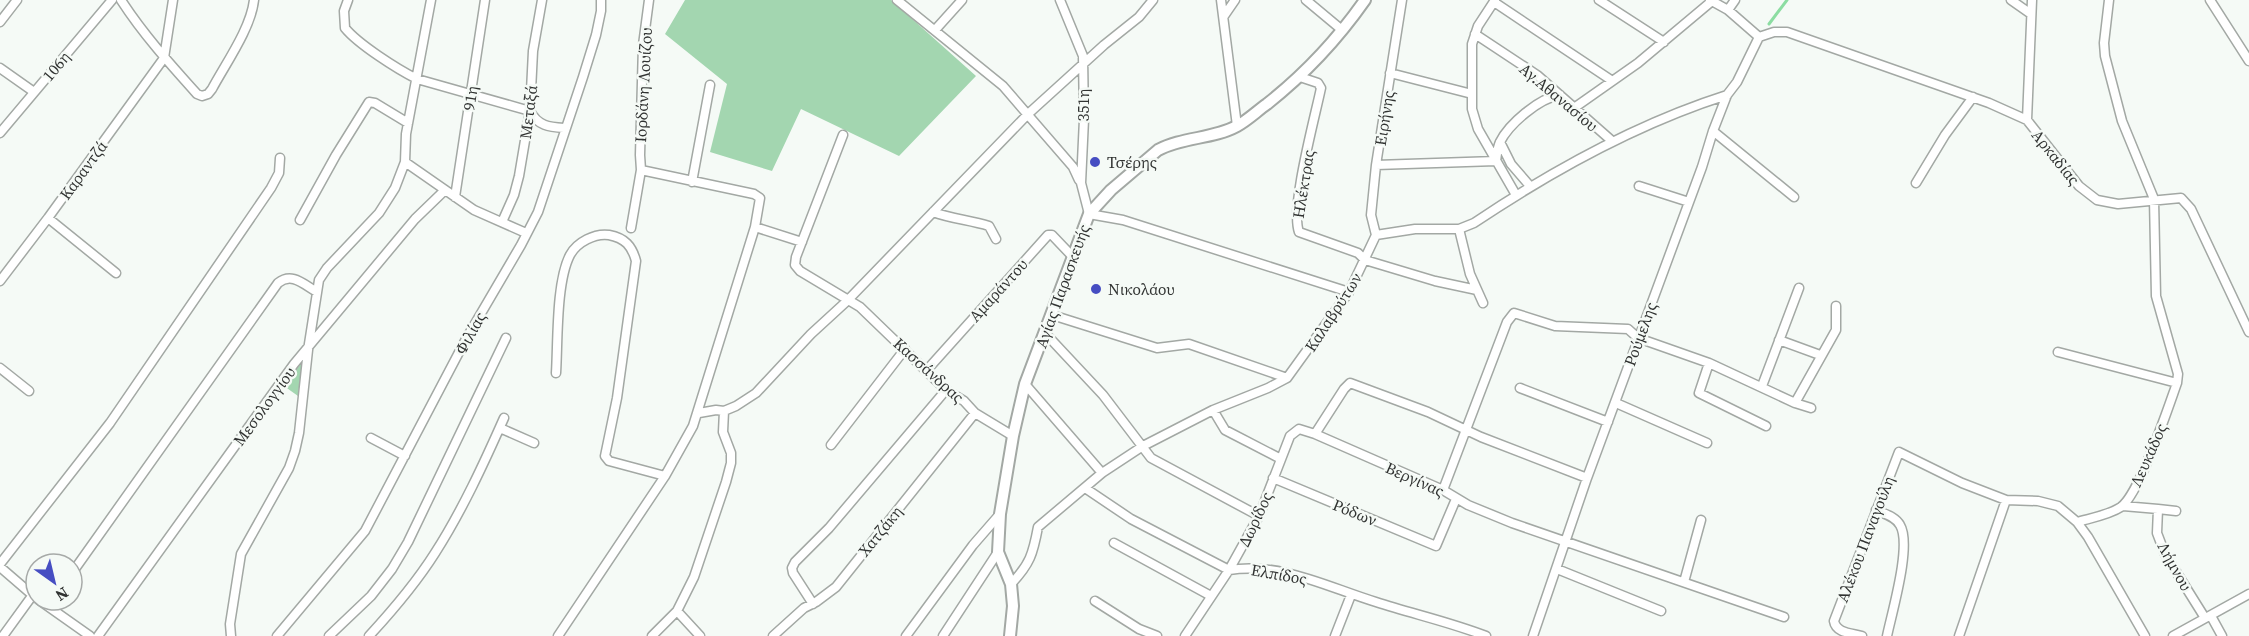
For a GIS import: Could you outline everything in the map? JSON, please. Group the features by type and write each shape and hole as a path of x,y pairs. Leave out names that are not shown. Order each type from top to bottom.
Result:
{"street":[{"path":"0,22 17,0"},
{"name":"106η","path":"0,133 112,0"},
{"path":"121,0 164,58 197,94 202,96 208,94 246,26 253,10 254,0"},
{"path":"164,58 173,0"},
{"path":"348,0 344,11 345,28 354,38 401,70 417,79 531,111 542,125 564,129"},
{"path":"231,636 230,624 241,554 289,468 295,451 316,292 320,280 327,268 378,213 391,195 405,162 408,123 431,0"},
{"name":"91η","path":"455,197 485,0"},
{"name":"Μεταξά","path":"502,222 514,195 519,176 531,111 533,51 542,0"},
{"name":"Φιλίας","path":"277,636 365,531 466,339 538,212 596,35 601,0"},
{"name":"Ιορδάνη Λουίζου","path":"631,228 641,170 643,45 650,0"},
{"path":"897,0 1003,86 1072,167 1081,183"},
{"path":"935,30 962,0"},
{"name":"351η","path":"1060,0 1081,50 1083,63 1084,119 1081,183 1089,214"},
{"path":"699,413 724,411 756,393 811,334 847,301 1029,114 1083,63 1139,17 1153,0"},
{"path":"1221,0 1237,126"},
{"path":"1224,16 1235,0"},
{"path":"1306,0 1342,30"},
{"name":"Αγίας Παρασκευής","path":"1010,636 1014,606 1011,584 998,552 1000,514 1013,436 1025,384 1089,214 1126,177 1158,150 1217,134 1237,126 1300,77 1365,0"},
{"name":"Ειρήνης","path":"1376,235 1371,215 1376,165 1402,0"},
{"path":"1599,0 1664,42"},
{"path":"1574,108 1638,63 1711,0 1728,10 1759,37"},
{"path":"1728,10 1735,0"},
{"path":"2011,0 2031,14"},
{"path":"2027,120 2032,0"},
{"path":"2058,352 2177,383 2176,367 2156,296 2154,199 2122,122 2105,56 2104,43 2109,0"},
{"path":"2210,0 2249,61"},
{"path":"1516,195 1474,120 1472,44 1482,18 1494,1 1611,80"},
{"name":"Αρκαδίας","path":"1759,37 1774,32 1787,32 1973,97 2027,120 2089,196 2108,203 2181,198 2191,208 2249,332"},
{"name":"Αγ.Αθανασίου","path":"1475,34 1538,75 1612,141"},
{"name":"Ρούμελης","path":"1533,636 1587,478 1713,131 1727,95 1737,82 1759,37"},
{"name":"Καραντζά","path":"0,280 164,58"},
{"path":"0,68 34,92"},
{"path":"1390,73 1472,94"},
{"name":"Ηλέκτρας","path":"1300,77 1318,83 1321,88 1300,188 1296,226 1304,235 1358,253 1365,260"},
{"path":"692,182 710,85"},
{"path":"1496,161 1500,142 1533,108 1546,98 1560,95"},
{"path":"1376,235 1415,229 1459,230 1474,223 1530,186 1612,141 1668,116 1727,95"},
{"path":"1916,183 1945,135 1973,97"},
{"path":"300,220 336,154 369,102 375,103 408,123"},
{"path":"1713,131 1794,197"},
{"path":"755,227 802,242 843,135"},
{"path":"1500,142 1511,164 1530,186"},
{"path":"24,587 0,566 110,423 271,188 279,173 280,158"},
{"path":"1376,165 1496,161"},
{"path":"405,162 484,216 526,233"},
{"path":"558,636 680,453 699,413 760,205 760,198 754,194 641,170"},
{"path":"1639,186 1689,202"},
{"name":"Μεσολογγίου","path":"98,636 294,364 415,219 445,190"},
{"path":"933,212 989,226 996,239"},
{"path":"1089,214 1123,220 1348,292"},
{"path":"48,218 116,273"},
{"path":"1459,230 1470,274 1483,303"},
{"path":"556,373 562,280 569,256 575,247 585,240 603,234 618,237 628,243 634,251 636,261 617,398 605,456 609,461 615,463 665,476"},
{"name":"Αμαράντου","path":"926,371 1048,235 1052,236 1074,257"},
{"name":"Καλαβρύτων","path":"1011,584 1028,565 1035,546 1038,527 1102,473 1143,446 1213,410 1287,378 1348,292 1376,235"},
{"name":"Κασσάνδρας","path":"802,242 795,265 800,271 860,307 946,390 964,401 975,413 1013,436"},
{"path":"1365,260 1435,281 1476,290"},
{"path":"84,556 278,283 290,277 316,292"},
{"path":"1762,386 1799,288"},
{"path":"1795,403 1836,330 1836,306"},
{"path":"1443,490 1507,322 1514,314 1555,326 1628,329 1638,338 1709,363 1795,403 1811,408"},
{"path":"1052,315 1157,348 1189,344 1287,378"},
{"path":"1045,333 1103,394 1151,458 1259,516"},
{"path":"329,636 371,596 392,569 408,542 506,339"},
{"path":"1779,340 1820,355"},
{"path":"831,445 905,349"},
{"path":"1709,363 1699,393 1766,426"},
{"path":"0,368 29,391"},
{"path":"1213,410 1225,430 1281,459 1290,436 1295,430 1315,434 1350,383 1428,412 1481,437 1587,478"},
{"name":"Λευκάδος","path":"2077,522 2123,506 2143,472 2177,383"},
{"path":"1025,384 1102,473"},
{"path":"1520,388 1608,422"},
{"path":"813,604 793,573 792,568 795,562 829,528 946,390"},
{"path":"1616,403 1707,443"},
{"path":"657,634 677,611 694,577 731,463 731,453 723,432 724,411"},
{"name":"Χατζάκη","path":"774,636 804,608 836,587 975,413"},
{"path":"369,636 410,588 435,552 474,482 504,418"},
{"path":"500,428 534,443"},
{"name":"Βεργίνας","path":"1315,434 1512,523 1784,617"},
{"path":"370,438 405,456"},
{"name":"Αλέκου Παναγούλη","path":"1862,636 1839,630 1834,621 1899,452 1962,483 2006,500"},
{"name":"Δωρίδος","path":"1185,636 1229,570 1259,516 1281,459"},
{"name":"Ρόδων","path":"1273,478 1436,546 1456,499"},
{"name":"Ελπίδος","path":"1084,488 1131,519 1229,570 1243,568 1298,574 1351,595 1486,636"},
{"path":"1959,636 2006,500 2038,501 2058,506 2077,522 2145,636"},
{"path":"2123,506 2176,511"},
{"name":"Λήμνου","path":"2158,509 2157,533 2165,554 2222,636"},
{"path":"1876,510 1894,519 1901,526 1904,537 1904,555 1887,636"},
{"path":"906,636 973,545 1000,514"},
{"path":"1684,582 1701,520"},
{"path":"1114,543 1211,596"},
{"path":"943,636 998,552"},
{"path":"1557,570 1661,611"},
{"path":"2173,636 2249,594"},
{"path":"1335,636 1351,595"},
{"path":"1095,602 1157,636"},
{"path":"677,611 700,636"},
{"path":"3,636 24,612"},
{"path":"62,612 90,636"}],"green space":[{"path":"685,0 891,0 976,76 899,156 801,109 772,171 710,152 727,84 665,34"},
{"path":"302,362 298,396 284,386"}],"waterway":[{"path":"1769,24 1787,0"}],"place":[{"name":"Τσέρης","path":"1095,162"},
{"name":"Νικολάου","path":"1096,289"}]}
